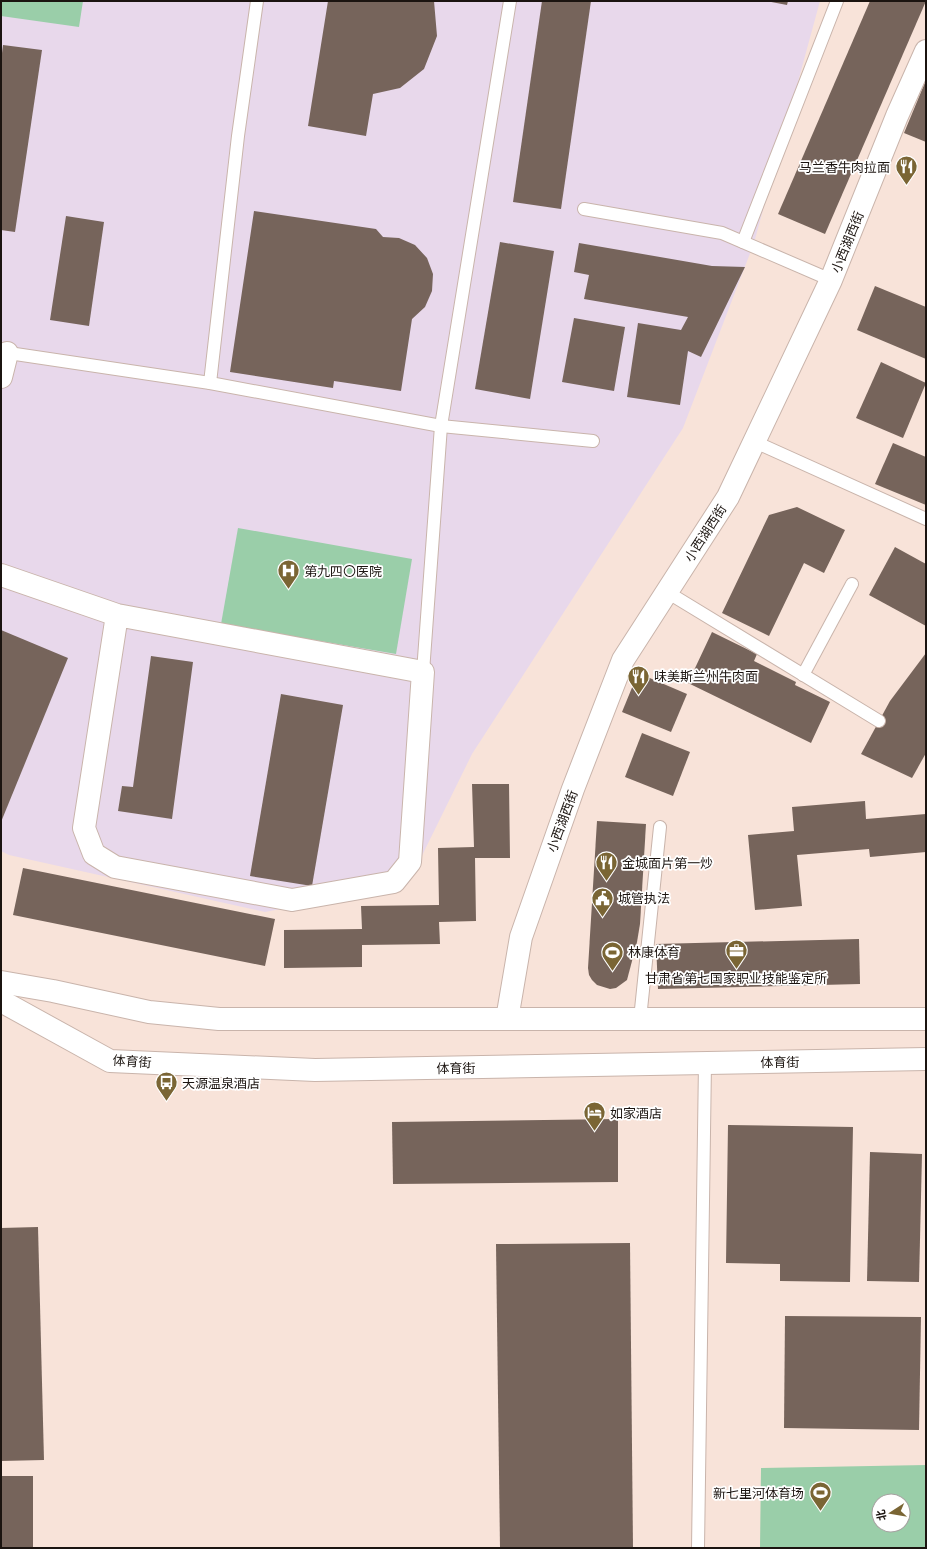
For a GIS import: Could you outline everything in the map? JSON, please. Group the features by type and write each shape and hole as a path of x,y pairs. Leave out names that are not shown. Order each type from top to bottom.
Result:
{"street":[{"name":"小西湖西街","path":"506,1019 521,936 573,789 623,660 728,498 831,280 926,51"},
{"path":"1,377 4,352"},
{"path":"1,575 117,615 423,672 410,862 394,882 292,900 115,867 94,854 84,828 117,615"},
{"path":"1,982 53,991 149,1012 219,1019 926,1019"},
{"name":"体育街","path":"1,1001 110,1061 315,1070 926,1060"}],"lane":[{"path":"210,383 238,136 257,1"},
{"path":"423,672 441,426 510,1"},
{"path":"743,242 837,1"},
{"path":"584,210 722,232 831,280"},
{"path":"4,352 210,383 441,426 593,442"},
{"path":"755,442 926,519"},
{"path":"803,675 852,584"},
{"path":"667,592 879,720"},
{"path":"640,1019 660,828"},
{"path":"698,1548 705,1063"}],"shaded area":[{"name":"第九四〇医院","path":"1,1 820,1 754,243 683,428 472,754 408,884 265,912 9,855 1,851"}],"green space":[{"path":"1,1 83,1 79,27 1,16"},
{"path":"238,528 412,559 396,654 221,624"},
{"name":"新七里河体育场","path":"926,1465 926,1548 760,1548 761,1468"}],"building":[{"path":"328,1 434,1 437,36 424,69 400,88 373,94 366,136 308,126"},
{"path":"542,1 591,1 561,209 513,202"},
{"path":"766,1 788,1 787,5"},
{"path":"870,1 926,1 825,234 778,214"},
{"path":"3,45 42,50 15,232 1,230 1,61"},
{"path":"926,80 926,142 904,133"},
{"path":"254,211 376,229 383,237 399,238 415,245 427,258 433,274 432,291 425,307 412,319 401,391 334,381 333,388 230,372"},
{"path":"66,216 104,222 89,326 50,320"},
{"path":"500,242 554,251 530,399 475,389"},
{"path":"579,243 712,266 745,267 701,357 688,351 680,405 627,397 638,323 681,330 688,317 584,299 589,275 574,272"},
{"path":"875,286 926,307 926,359 857,330"},
{"path":"574,318 625,327 614,391 562,382"},
{"path":"881,362 926,383 903,438 856,418"},
{"path":"893,443 926,457 926,505 875,484"},
{"path":"797,507 845,530 824,573 804,563 769,636 722,613 769,515"},
{"path":"895,547 926,564 926,626 869,595"},
{"path":"1,630 68,658 1,822"},
{"path":"712,632 757,654 754,661 796,682 795,685 830,702 811,743 688,683"},
{"path":"926,653 926,753 912,778 861,754 890,701"},
{"path":"151,656 193,662 172,819 118,811 122,786 133,787"},
{"path":"638,673 687,694 671,732 622,712"},
{"path":"281,694 343,705 312,886 250,876"},
{"path":"642,733 690,752 673,796 625,777"},
{"path":"472,784 509,784 510,858 475,858 476,921 439,922 440,944 362,945 362,967 284,968 284,930 362,929 361,906 439,905 438,848 474,847"},
{"path":"865,801 866,819 926,814 926,852 870,857 869,849 797,855 802,906 755,910 748,835 794,831 792,807"},
{"path":"597,821 646,824 640,924 637,942 627,980 616,988 610,989 597,985 589,975 588,968"},
{"path":"23,868 275,919 265,966 13,915"},
{"path":"859,939 860,984 658,989 656,944"},
{"path":"618,1119 618,1182 393,1184 392,1122"},
{"path":"728,1125 853,1127 850,1282 780,1281 780,1264 726,1263"},
{"path":"870,1152 922,1154 919,1282 867,1281"},
{"path":"38,1227 44,1460 1,1461 1,1228"},
{"path":"630,1243 633,1548 500,1548 496,1244"},
{"path":"785,1316 921,1317 919,1430 784,1428"},
{"path":"1,1476 33,1476 33,1548 1,1548"}],"place":[{"name":"马兰香牛肉拉面","path":"906,186"},
{"name":"第九四〇医院","path":"289,590"},
{"name":"味美斯兰州牛肉面","path":"638,696"},
{"name":"金城面片第一炒","path":"606,882"},
{"name":"城管执法","path":"603,918"},
{"name":"甘肃省第七国家职业技能鉴定所","path":"736,970"},
{"name":"林康体育","path":"613,972"},
{"name":"天源温泉酒店","path":"166,1102"},
{"name":"如家酒店","path":"594,1132"},
{"name":"新七里河体育场","path":"820,1512"}]}
